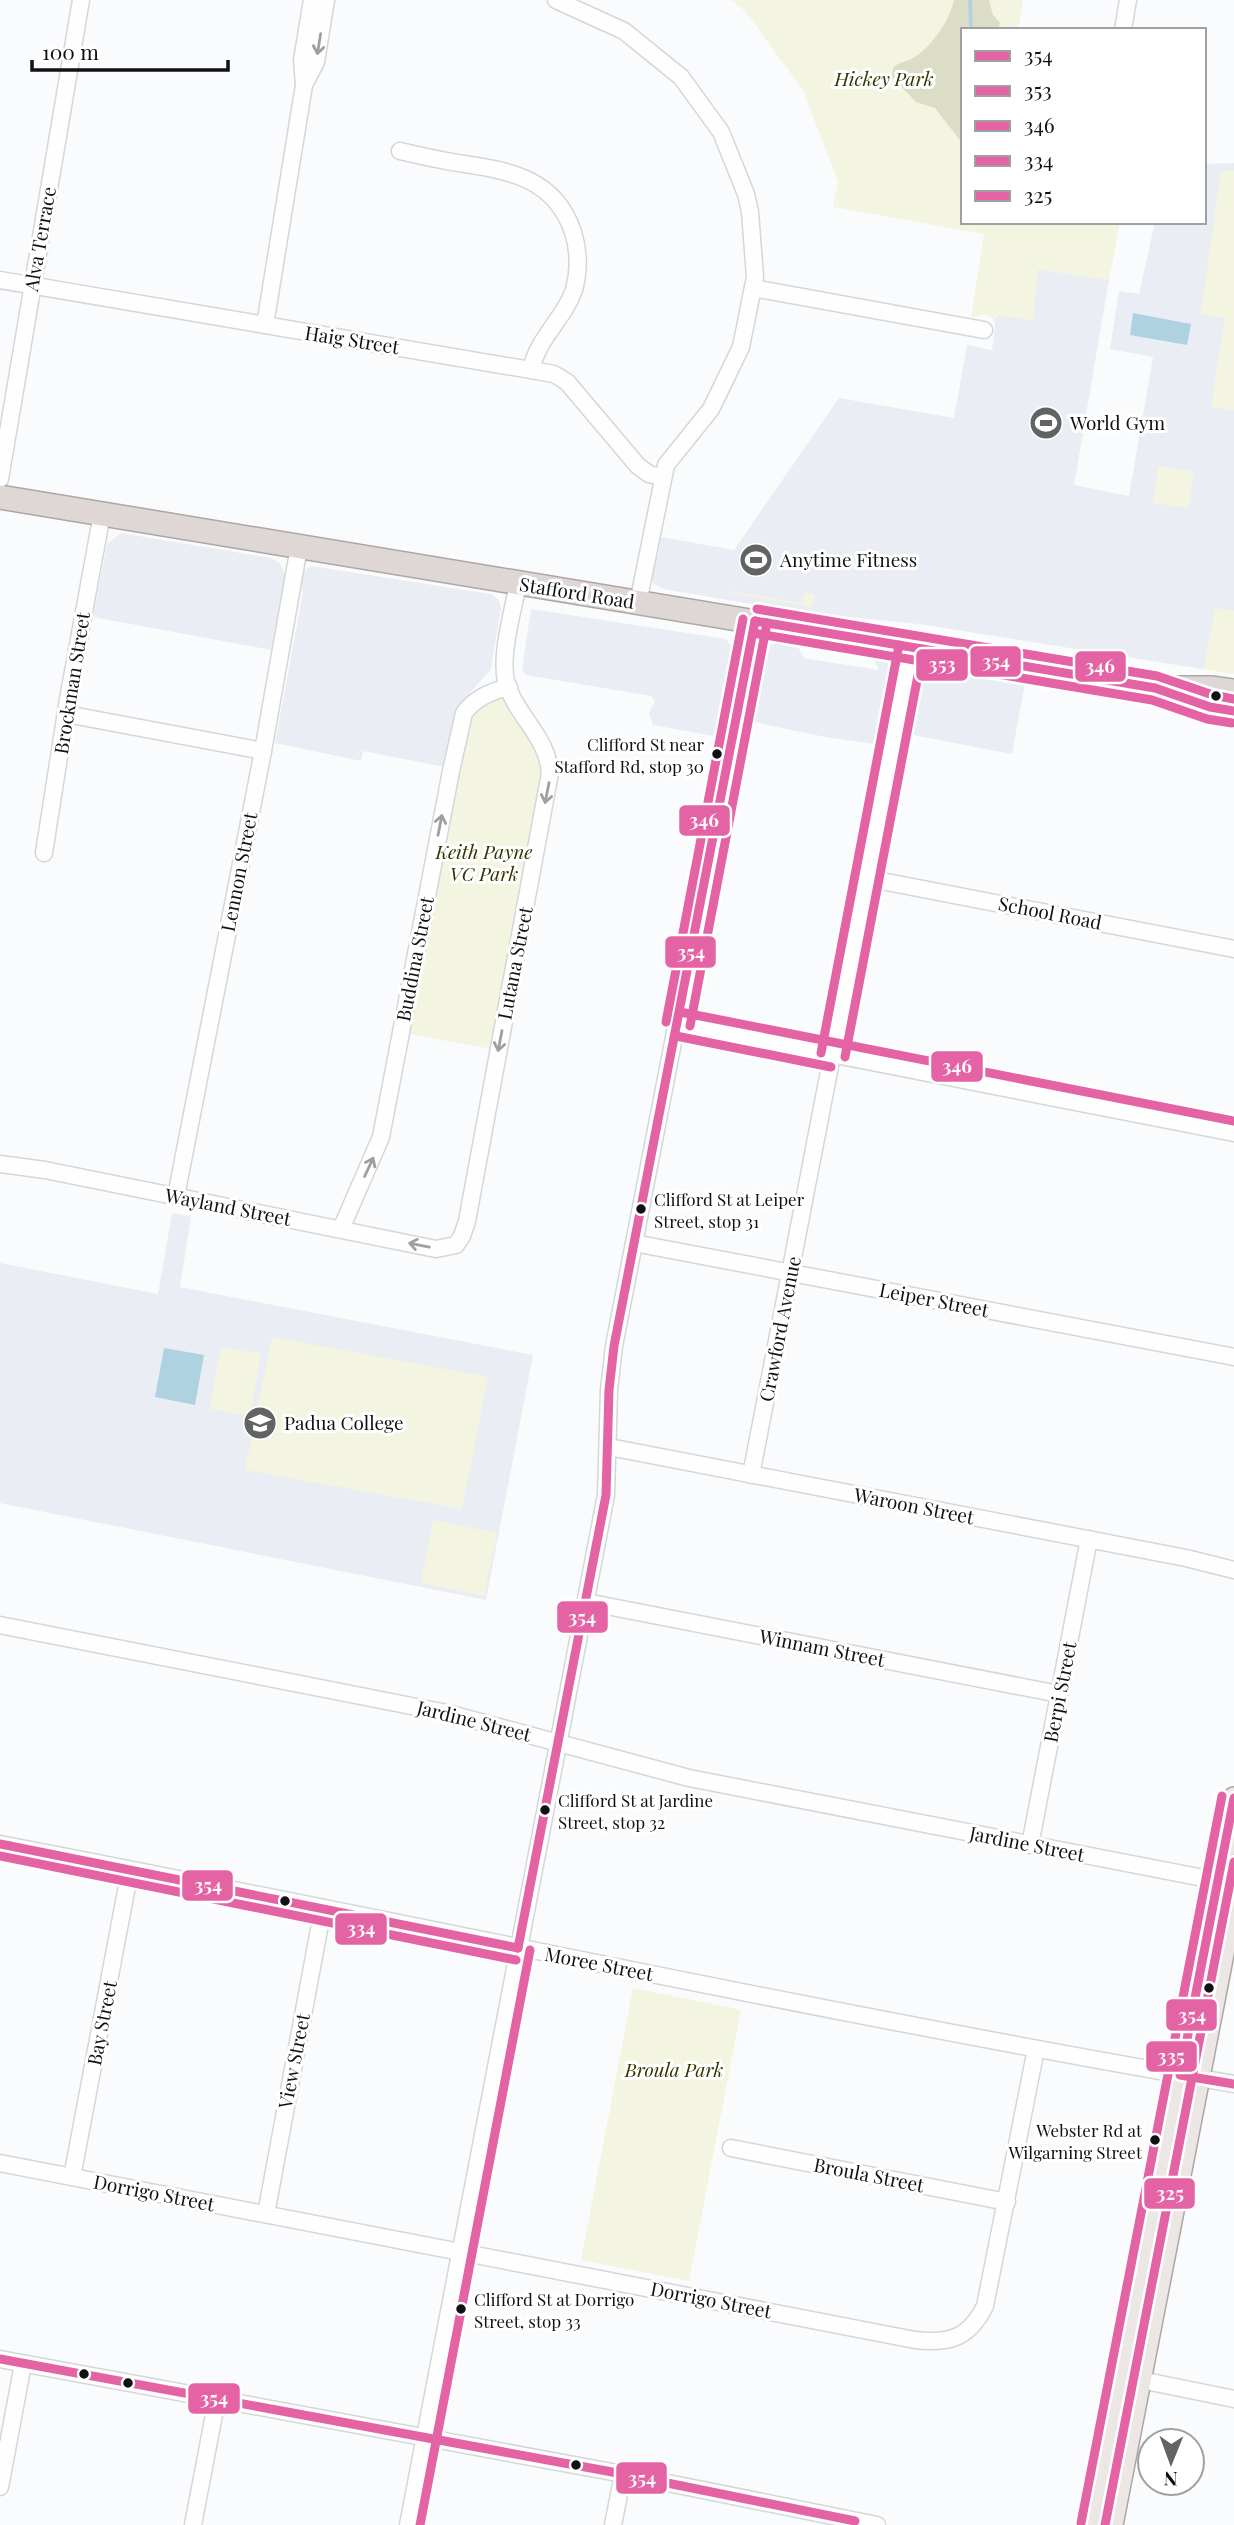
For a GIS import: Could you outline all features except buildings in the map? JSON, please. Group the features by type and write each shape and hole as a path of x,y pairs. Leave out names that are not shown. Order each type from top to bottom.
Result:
{"highway":[{"name":"Stafford Road","path":"0,497 1155,688 1211,688 1234,691"},
{"name":"Stafford Road","path":"1155,688 1209,707 1234,711"}],"main road":[{"path":"1112,2525 1132,2378 1226,1883 1234,1798"},
{"path":"1189,2077 1234,1897"},
{"path":"1093,2525 1132,2378"}],"street":[{"name":"Alva Terrace","path":"0,478 81,0"},
{"path":"265,325 304,85 302,60 312,0"},
{"path":"304,85 316,62 326,0"},
{"path":"556,0 612,24 671,67 712,118 726,142 749,205 755,256 753,288 738,356 711,409 669,459 662,477 638,603"},
{"path":"1123,28 1128,0"},
{"path":"400,151 510,172 542,187 561,207 576,242 578,262 574,288 565,309 540,344 531,369"},
{"name":"Haig Street","path":"0,281 554,374 563,378 638,466 649,474 662,477"},
{"path":"753,288 984,330"},
{"name":"Brockman Street","path":"44,853 102,514"},
{"name":"Lennon Street","path":"176,1196 263,751 299,547"},
{"path":"509,687 505,656 518,584"},
{"path":"408,2525 606,1495 611,1371 755,621"},
{"name":"Crawford Avenue","path":"751,1475 911,647"},
{"name":"Buddina Street","path":"341,1229 381,1136 464,713 484,695 509,687"},
{"name":"Lutana Street","path":"456,1245 467,1221 550,774 545,749 509,687"},
{"path":"66,714 263,751"},
{"name":"School Road","path":"866,878 1234,949"},
{"path":"678,1024 1234,1133"},
{"name":"Wayland Street","path":"0,1164 45,1170 436,1249 456,1245"},
{"name":"Leiper Street","path":"635,1242 1234,1357"},
{"name":"Waroon Street","path":"609,1447 1229,1567"},
{"name":"Berpi Street","path":"1030,1845 1089,1539"},
{"name":"Winnam Street","path":"586,1602 1059,1694"},
{"name":"Jardine Street","path":"0,1625 408,1704 666,1773 1226,1883"},
{"name":"Moree Street","path":"0,1844 1036,2049 1234,2084"},
{"name":"Bay Street","path":"72,2177 130,1870"},
{"name":"View Street","path":"266,2214 323,1908"},
{"name":"Dorrigo Street","path":"0,2162 915,2340 945,2341 970,2329 985,2306 1036,2049"},
{"name":"Broula Street","path":"731,2148 1007,2202"},
{"path":"0,2359 623,2474 855,2523 877,2525"},
{"path":"0,2487 23,2364"},
{"path":"1132,2378 1234,2399"},
{"path":"193,2525 217,2399"},
{"path":"613,2525 623,2474"}],"shaded area":[{"path":"1234,163 1234,674 919,624 798,612 663,589 653,583 651,578 661,537 734,550 839,398 954,418 967,345 992,350 994,319 1038,269 1109,280 1074,485 1129,496 1153,357 1110,349 1119,291 1139,294 1155,224 1206,224 1206,164"},
{"path":"121,533 271,558 280,563 285,575 271,650 93,617 107,544"},
{"path":"311,566 491,594 499,600 501,608 491,669 456,709 445,767 363,751 361,761 275,743 303,593 301,573"},
{"path":"531,609 726,639 733,649 714,736 653,725 649,713 655,701 651,696 526,675 522,669"},
{"path":"778,642 797,645 804,658 809,659 879,670 873,657 894,662 897,677 894,693 890,696 881,745 825,737 749,721 761,653 768,645"},
{"path":"931,668 1025,683 1012,754 907,734 914,679 921,671"},
{"name":"Padua College","path":"172,1213 191,1217 180,1287 533,1355 486,1600 0,1503 0,1263 158,1294"}],"green space":[{"name":"Hickey Park","path":"731,0 1023,0 1018,28 961,28 961,224 1120,224 1109,280 1038,269 1033,321 1000,315 994,319 983,314 971,318 984,234 833,207 838,182 803,90 745,11"},
{"path":"954,0 989,0 993,15 1000,23 999,28 961,28 961,141 935,108 916,102 892,77 893,68 920,53 933,41"},
{"path":"1221,171 1234,171 1234,410 1211,407 1225,318 1201,314"},
{"path":"1158,466 1194,472 1189,508 1153,503"},
{"path":"730,591 802,603 804,593 814,595 812,607"},
{"path":"1215,608 1234,611 1234,674 1204,669"},
{"name":"Keith Payne VC Park","path":"502,696 529,737 543,772 492,1049 408,1034 468,718 472,709"},
{"path":"272,1337 488,1377 462,1509 245,1470"},
{"path":"221,1347 261,1354 250,1416 210,1409"},
{"path":"433,1520 497,1533 484,1596 421,1583"},
{"name":"Broula Park","path":"633,1988 741,2010 689,2281 581,2260"}],"water":[{"path":"1133,313 1191,324 1187,345 1130,335"},
{"path":"164,1348 204,1355 195,1405 155,1397"}],"waterway":[{"path":"970,0 971,28"}],"transit line":[{"name":"346","path":"757,609 1157,676 1213,695 1234,699"},
{"name":"346","path":"666,1022 743,619"},
{"name":"354","path":"755,621 1155,688 1210,707 1234,711"},
{"name":"354","path":"518,1948 606,1495 609,1390 614,1346 755,621"},
{"name":"353","path":"690,1026 767,623"},
{"name":"353","path":"753,633 1152,700 1207,719 1232,723"},
{"name":"346","path":"821,1053 899,645"},
{"name":"353","path":"845,1057 923,649"},
{"name":"346","path":"680,1012 1234,1121"},
{"name":"353","path":"676,1036 831,1067"},
{"name":"335","path":"1081,2523 1222,1796"},
{"name":"354","path":"1234,1798 1180,2075 1234,2084"},
{"name":"354","path":"0,1844 518,1948"},
{"name":"334","path":"0,1856 516,1960"},
{"name":"325","path":"1105,2525 1234,1862"},
{"name":"334","path":"420,2525 530,1950"},
{"name":"354","path":"0,2359 623,2474 855,2521"}],"place":[{"name":"World Gym","path":"1046,423"},
{"name":"Anytime Fitness","path":"756,560"},
{"name":"Clifford St near Stafford Rd, stop 30","path":"717,754"},
{"name":"Clifford St at Leiper Street, stop 31","path":"641,1209"},
{"name":"Padua College","path":"260,1423"},
{"name":"Clifford St at Jardine Street, stop 32","path":"545,1810"},
{"name":"Webster Rd at Wilgarning Street","path":"1155,2140"},
{"name":"Clifford St at Dorrigo Street, stop 33","path":"461,2309"}]}
